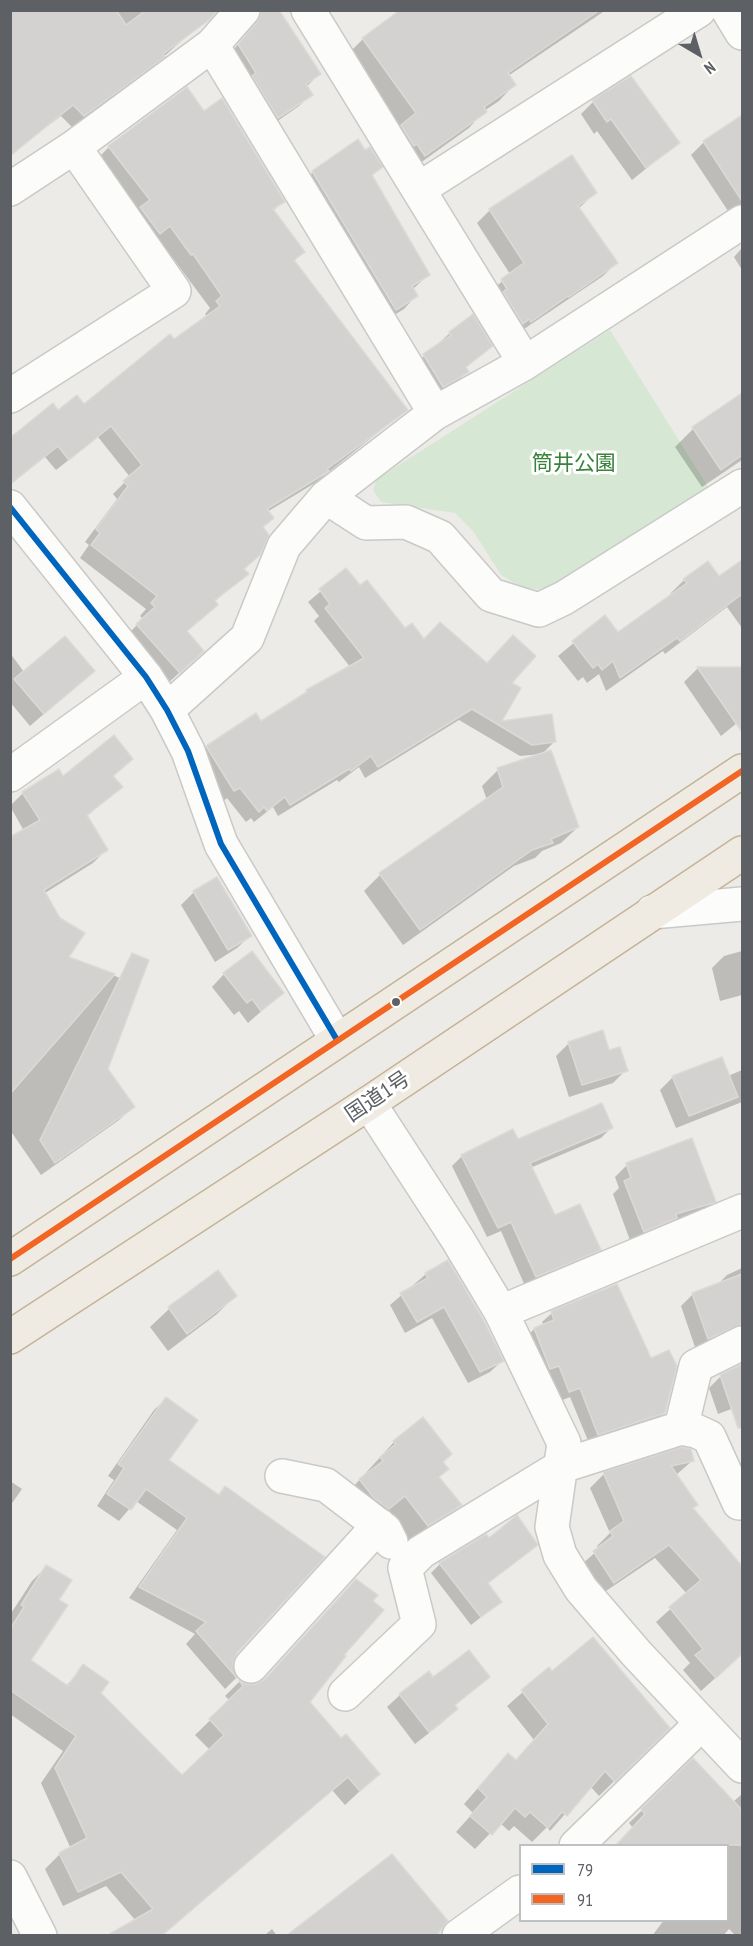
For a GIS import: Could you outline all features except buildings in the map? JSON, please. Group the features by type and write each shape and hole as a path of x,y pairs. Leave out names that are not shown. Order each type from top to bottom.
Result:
{"highway":[{"path":"10,1258 742,771"},
{"name":"国道1号","path":"10,1337 369,1103 742,853"}],"street":[{"path":"10,189 74,147 212,45 243,10"},
{"path":"419,189 699,10"},
{"path":"728,10 742,33"},
{"path":"312,12 525,363"},
{"path":"212,45 435,413"},
{"path":"10,396 174,291 74,147"},
{"path":"167,710 247,638 284,546 326,497 435,413 525,363 742,222"},
{"path":"326,497 366,523 406,522 440,537 491,595 539,609 564,598 742,486"},
{"path":"10,507 146,677 167,710 188,751 221,844 338,1040"},
{"path":"10,775 146,677"},
{"path":"652,912 742,904"},
{"path":"369,1103 458,1240 501,1312 564,1443 562,1466 554,1496 552,1527 560,1555 588,1597 742,1766"},
{"path":"501,1312 742,1211"},
{"path":"681,1428 696,1366 742,1343"},
{"path":"405,1568 421,1552 562,1466 681,1428 709,1437 739,1503"},
{"path":"282,1476 326,1485 385,1530 405,1568 419,1624 345,1694"},
{"path":"251,1666 379,1525"},
{"path":"577,1844 702,1723"},
{"path":"10,1877 40,1935"},
{"path":"460,1935 519,1893"}],"green space":[{"name":"筒井公園","path":"610,330 710,490 564,581 542,590 521,587 501,575 473,531 455,513 381,502 373,490 377,479"}],"transit line":[{"name":"79","path":"10,507 146,677 167,710 188,751 221,844 337,1040"},
{"name":"91","path":"10,1259 742,771"}]}
